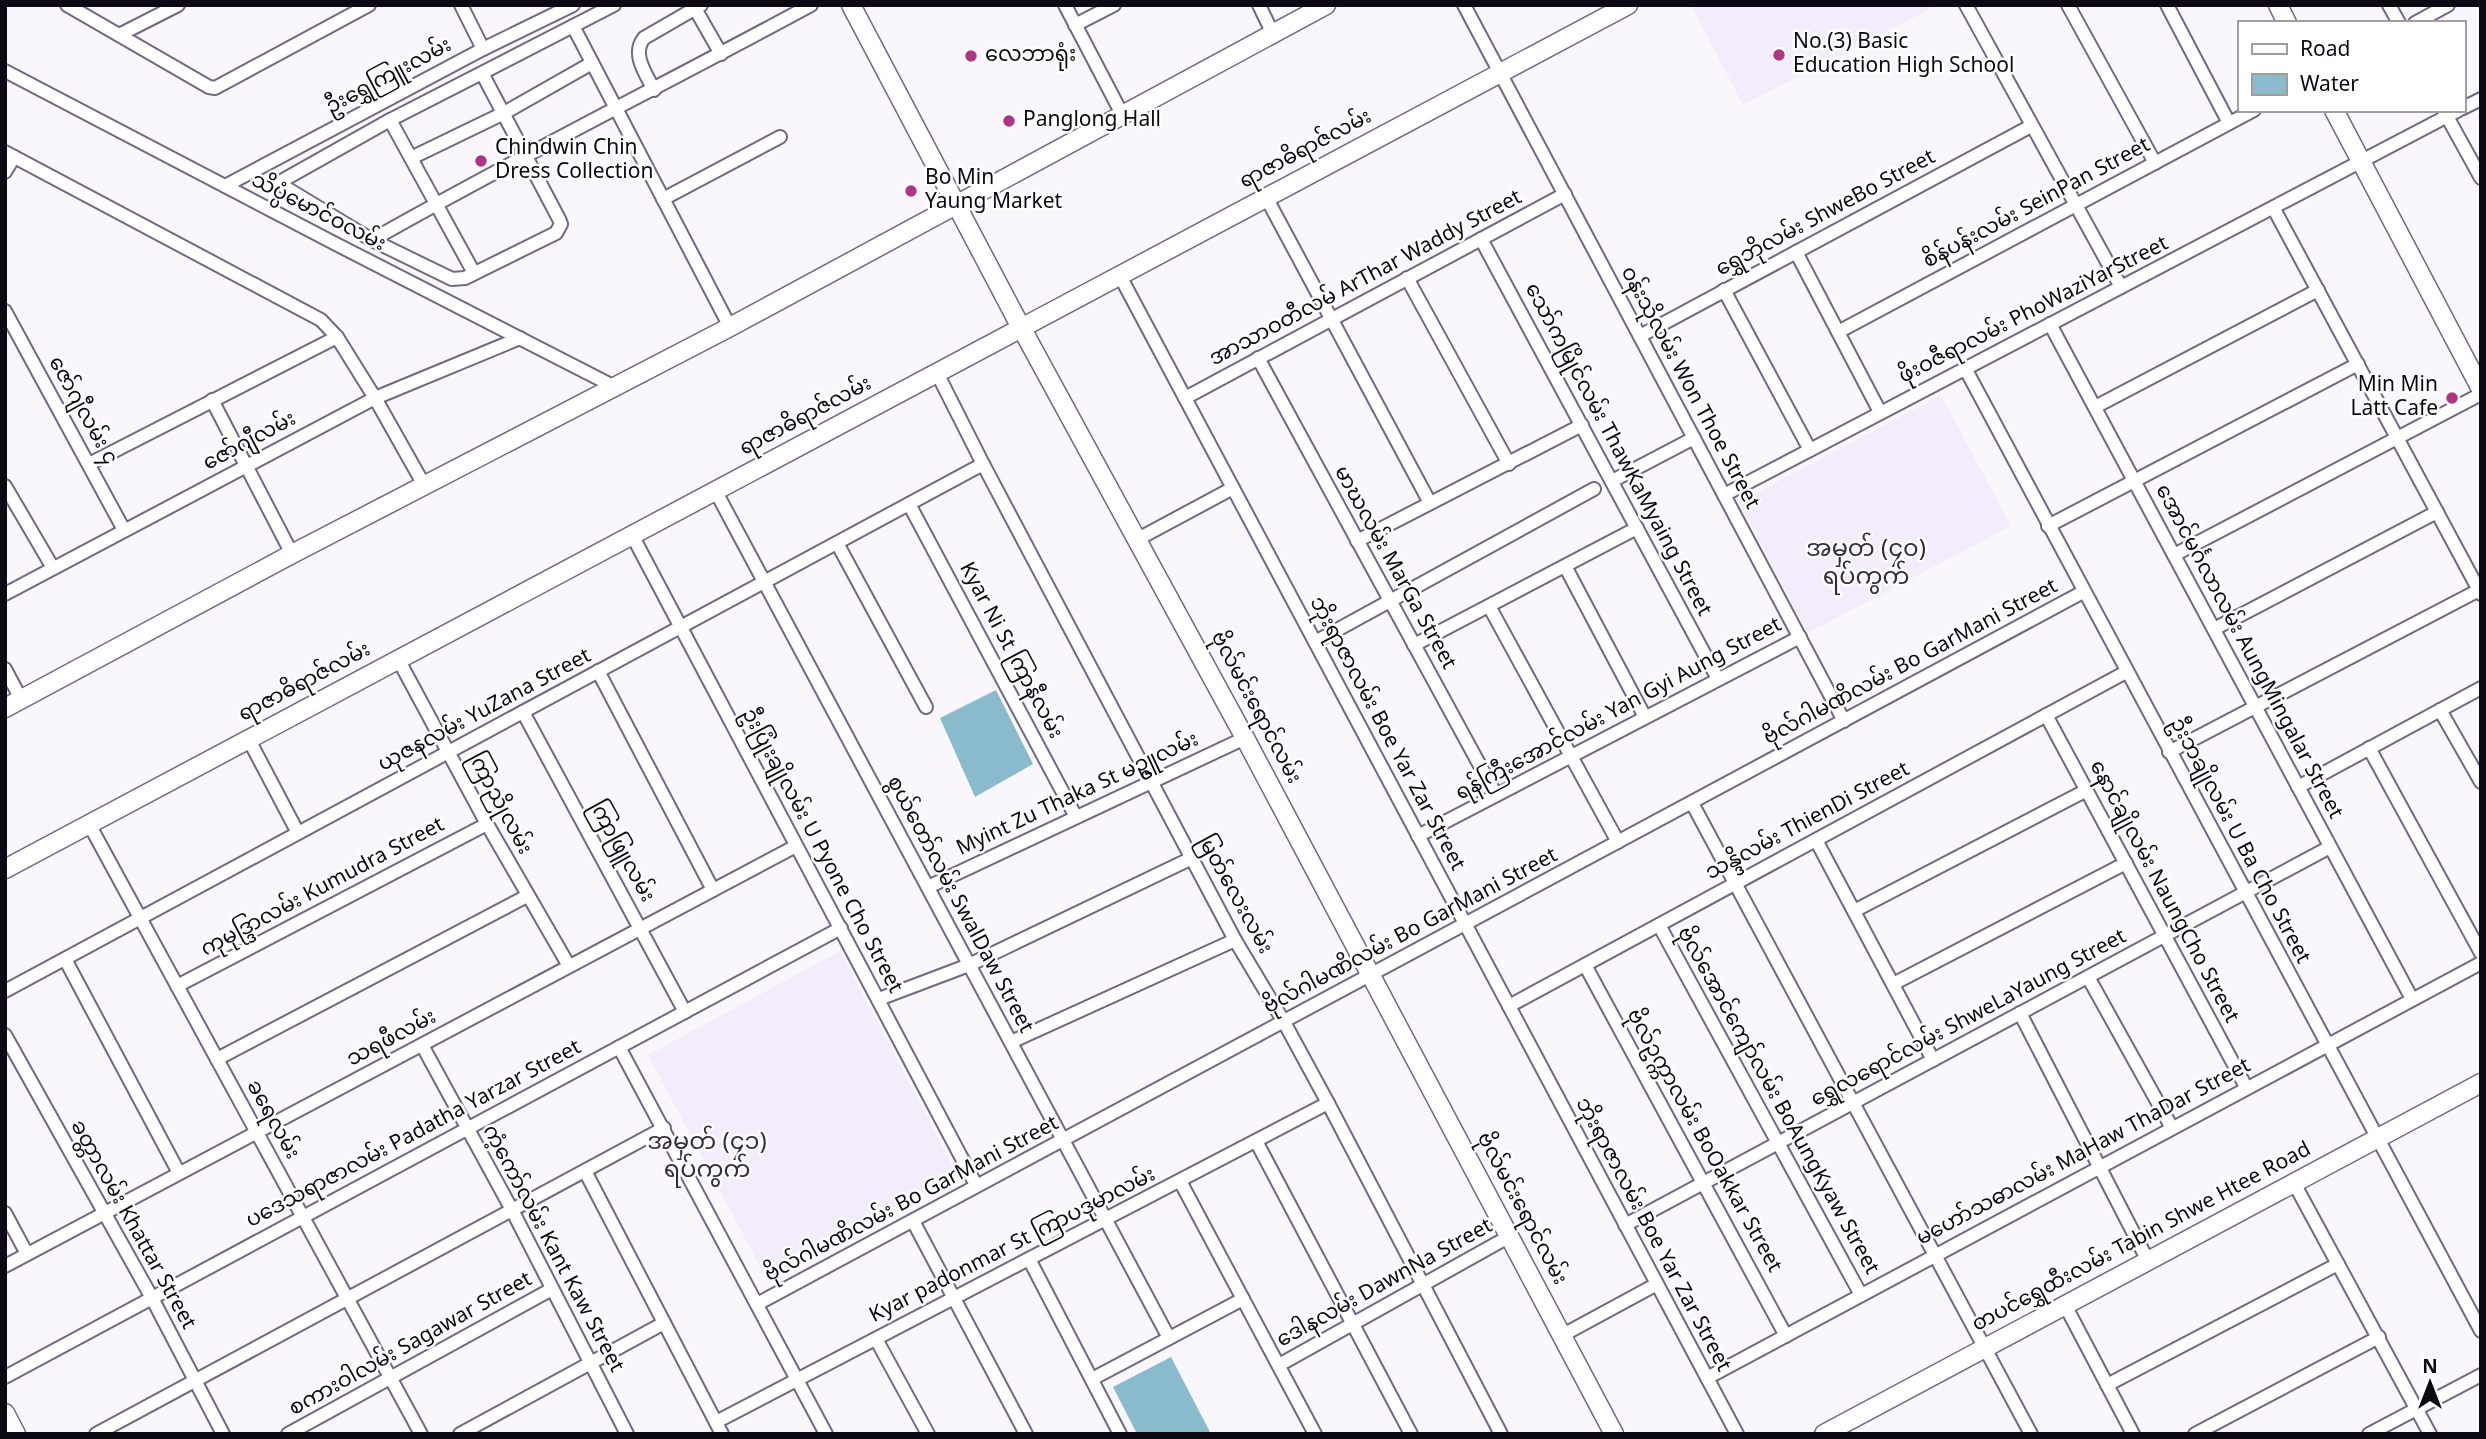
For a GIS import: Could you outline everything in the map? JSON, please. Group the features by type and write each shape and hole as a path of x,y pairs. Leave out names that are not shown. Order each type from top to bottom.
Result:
{"street":[{"path":"67,5 215,88 367,6"},
{"path":"119,36 178,5"},
{"path":"461,5 483,49"},
{"name":"ဦးရွှေကြူးလမ်း","path":"225,186 483,49 573,5"},
{"path":"482,73 559,219 561,227 556,233 465,278 452,279 372,240 278,183 390,120 614,5"},
{"path":"372,240 721,54 787,11 811,5"},
{"name":"ဗိုလ်မင်းရောင်လမ်း","path":"851,5 1015,317 1245,738 1614,1434"},
{"path":"1065,5 1123,116"},
{"path":"1075,25 1114,5"},
{"path":"1259,5 1273,34"},
{"path":"5,669 13,704 292,554 730,327 963,218 1123,116 1326,5"},
{"name":"ဝန်းသိုလမ်း Won Thoe Street","path":"1464,5 1844,721"},
{"name":"ရာဇာဓိရာဇ်လမ်း","path":"5,869 937,373 1015,317 1120,276 1628,5"},
{"path":"1966,5 2121,288"},
{"path":"2068,5 2155,163"},
{"path":"2166,5 2229,124"},
{"path":"2278,5 2286,21"},
{"path":"2389,5 2398,21"},
{"path":"2420,21 2448,5"},
{"path":"654,90 638,56 639,44 644,38 696,6 721,54"},
{"path":"573,26 730,327"},
{"path":"411,158 504,113 592,63"},
{"name":"သိပ္ပံမောင်ဝလမ်း","path":"5,71 615,387"},
{"name":"စိန်ပန်းလမ်း SeinPan Street","path":"1838,332 2250,112"},
{"path":"2174,555 2481,391 2334,112"},
{"name":"ဖိုးဝဇီရာလမ်း PhoWaziYarStreet","path":"1724,495 2274,209 2451,112"},
{"path":"2453,112 2481,178"},
{"path":"390,120 474,273"},
{"name":"ရွှေဘိုလမ်း ShweBo Street","path":"1640,335 2031,126"},
{"path":"663,198 780,137"},
{"path":"5,172 10,155 321,320 337,337 424,485"},
{"name":"အာသာဝတီလမ် ArThar Waddy Street","path":"1185,398 1565,194"},
{"path":"1266,197 1430,503"},
{"path":"2169,752 2480,591 2274,209"},
{"name":"သော်ကမြိုင်လမ်း ThawKaMyaing Street","path":"1481,239 1718,679"},
{"path":"1796,252 1880,412"},
{"name":"ဘိုးရာဇာလမ်း Boe Yar Zar Street","path":"1120,276 1737,1434"},
{"path":"1407,278 1509,464"},
{"path":"1724,290 1810,450"},
{"path":"2095,407 2318,290"},
{"name":"ဇော်ဂျီလမ်း ၄","path":"6,313 124,530"},
{"name":"အောင်မင်္ဂလာလမ်း AungMingalar Street","path":"2050,324 2412,999"},
{"path":"89,464 337,337"},
{"name":"ဇော်ဂျီလမ်း","path":"5,594 375,398 520,338"},
{"name":"မာဃလမ်း MarGa Street","path":"1258,358 1496,795"},
{"path":"2048,526 2358,364"},
{"name":"ဦးဘချိုလမ်း U Ba Cho Street","path":"1965,368 2481,1331"},
{"name":"မြတ်လေးလမ်း","path":"937,373 1192,858 1328,1103 1501,1434"},
{"path":"212,400 292,554"},
{"path":"1357,541 1582,425"},
{"path":"1612,481 1694,438"},
{"name":"ယုဇနလမ်း YuZana Street","path":"5,991 983,464"},
{"path":"5,486 53,568"},
{"path":"1138,539 1233,488"},
{"path":"1315,642 1594,489"},
{"name":"စွယ်တော်လမ်း SwalDaw Street","path":"715,490 1169,1338"},
{"name":"Kyar Ni St ကြာနီလမ်း","path":"909,504 1076,817"},
{"path":"2214,629 2437,512"},
{"path":"1414,645 1637,528"},
{"name":"ဦးပြုံးချိုလမ်း U Pyone Cho Street","path":"632,535 976,1185"},
{"path":"837,543 926,707"},
{"path":"1564,566 1645,718"},
{"name":"ဗိုလ်ဂါမဏိလမ်း Bo GarMani Street","path":"757,1304 2083,592"},
{"path":"1489,606 1618,842"},
{"name":"ရန်ကြီးအောင်လမ်း Yan Gyi Aung Street","path":"1418,836 1800,637"},
{"name":"ကြာညိုလမ်း","path":"398,659 527,896 569,966"},
{"path":"598,671 713,890"},
{"name":"သန္ဒိလမ်း ThienDi Street","path":"1509,1006 2126,672"},
{"path":"2298,787 2481,688"},
{"path":"2440,710 2481,782"},
{"name":"ကြာဖြူလမ်း","path":"523,712 685,1012"},
{"name":"နောင်ချိုလမ်း NaungCho Street","path":"2046,715 2246,1087"},
{"path":"248,738 298,833"},
{"name":"Myint Zu Thaka St မဥ္ဇူလမ်း","path":"928,887 1245,738"},
{"path":"2369,748 2481,953"},
{"path":"1854,911 2087,790"},
{"path":"1692,803 1854,1102 2026,1432"},
{"name":"ခရေလမ်း","path":"89,824 421,1434"},
{"name":"ကုမုဒ္ဒြာလမ်း Kumudra Street","path":"177,986 487,824"},
{"path":"1816,840 1933,1060"},
{"name":"သရဖီလမ်း","path":"5,1266 796,846"},
{"name":"ရွှေလရောင်လမ်း ShweLaYaung Street","path":"1625,1225 2330,847"},
{"path":"879,999 969,965 1192,858"},
{"path":"1893,984 2126,863"},
{"path":"217,1059 527,896"},
{"name":"ဗိုလ်အောင်ကျော်လမ်း BoAungKyaw Street","path":"1659,925 1861,1295"},
{"name":"ပဒေသရာဇာလမ်း Padatha Yarzar Street","path":"5,1377 841,928"},
{"path":"1011,1042 1236,940"},
{"path":"65,959 179,1173"},
{"name":"မဟော်သဓာလမ်း MaHaw ThaDar Street","path":"1707,1378 2481,963"},
{"name":"ဗိုလ်ဥက္ကာလမ်း BoOakkar Street","path":"1585,965 1786,1336"},
{"path":"2088,977 2172,1128"},
{"path":"2020,1013 2148,1261"},
{"name":"ခတ္တာလမ်း Khattar Street","path":"5,1035 152,1298 223,1434"},
{"name":"ကံ့ကော်လမ်း Kant Kaw Street","path":"422,1045 512,1210 628,1434"},
{"path":"619,1047 826,1434"},
{"name":"တပင်ရွှေထီးလမ်း Tabin Shwe Htee Road","path":"1824,1434 2481,1083"},
{"name":"Kyar padonmar St ကြာပဒုမာလမ်း","path":"719,1428 797,1379 1328,1103"},
{"path":"96,1434 664,1128"},
{"path":"1256,1141 1411,1434"},
{"path":"585,1171 719,1428"},
{"path":"1180,1181 1315,1434"},
{"path":"2294,1183 2430,1434"},
{"path":"5,1213 27,1254"},
{"path":"913,1222 1026,1434"},
{"name":"ဒေါနလမ်း DawnNa Street","path":"1279,1365 1510,1236"},
{"path":"1029,1259 1121,1434"},
{"path":"2107,1385 2338,1264"},
{"path":"1561,1336 1657,1284"},
{"name":"စကားဝါလမ်း Sagawar Street","path":"288,1434 552,1289"},
{"path":"1092,1379 1244,1299"},
{"path":"2065,1305 2133,1434"},
{"path":"460,1434 664,1323"},
{"path":"2195,1434 2379,1337"},
{"path":"876,1339 928,1434"},
{"path":"2368,1434 2481,1375"},
{"path":"5,1413 16,1434"},
{"path":"121,1421 128,1434"}],"shaded area":[{"name":"No.(3) Basic Education High School","path":"1691,5 1938,5 1743,105"},
{"path":"1941,395 2011,526 1808,633 1739,502"},
{"path":"840,951 957,1174 764,1274 648,1055"}],"water":[{"path":"996,690 1033,764 975,797 940,718"},
{"path":"1171,1357 1211,1434 1137,1434 1113,1387"}],"place":[{"name":"No.(3) Basic Education High School","path":"1779,55"},
{"name":"လေဘာရုံး","path":"971,56"},
{"name":"Panglong Hall","path":"1009,121"},
{"name":"Chindwin Chin Dress Collection","path":"481,161"},
{"name":"Bo Min Yaung Market","path":"911,191"},
{"name":"Min Min Latt Cafe","path":"2452,398"}],"district":[{"name":"အမှတ် (၄၀) ရပ်ကွက်","path":"1866,564"},
{"name":"အမှတ် (၄၁) ရပ်ကွက်","path":"707,1157"}]}
